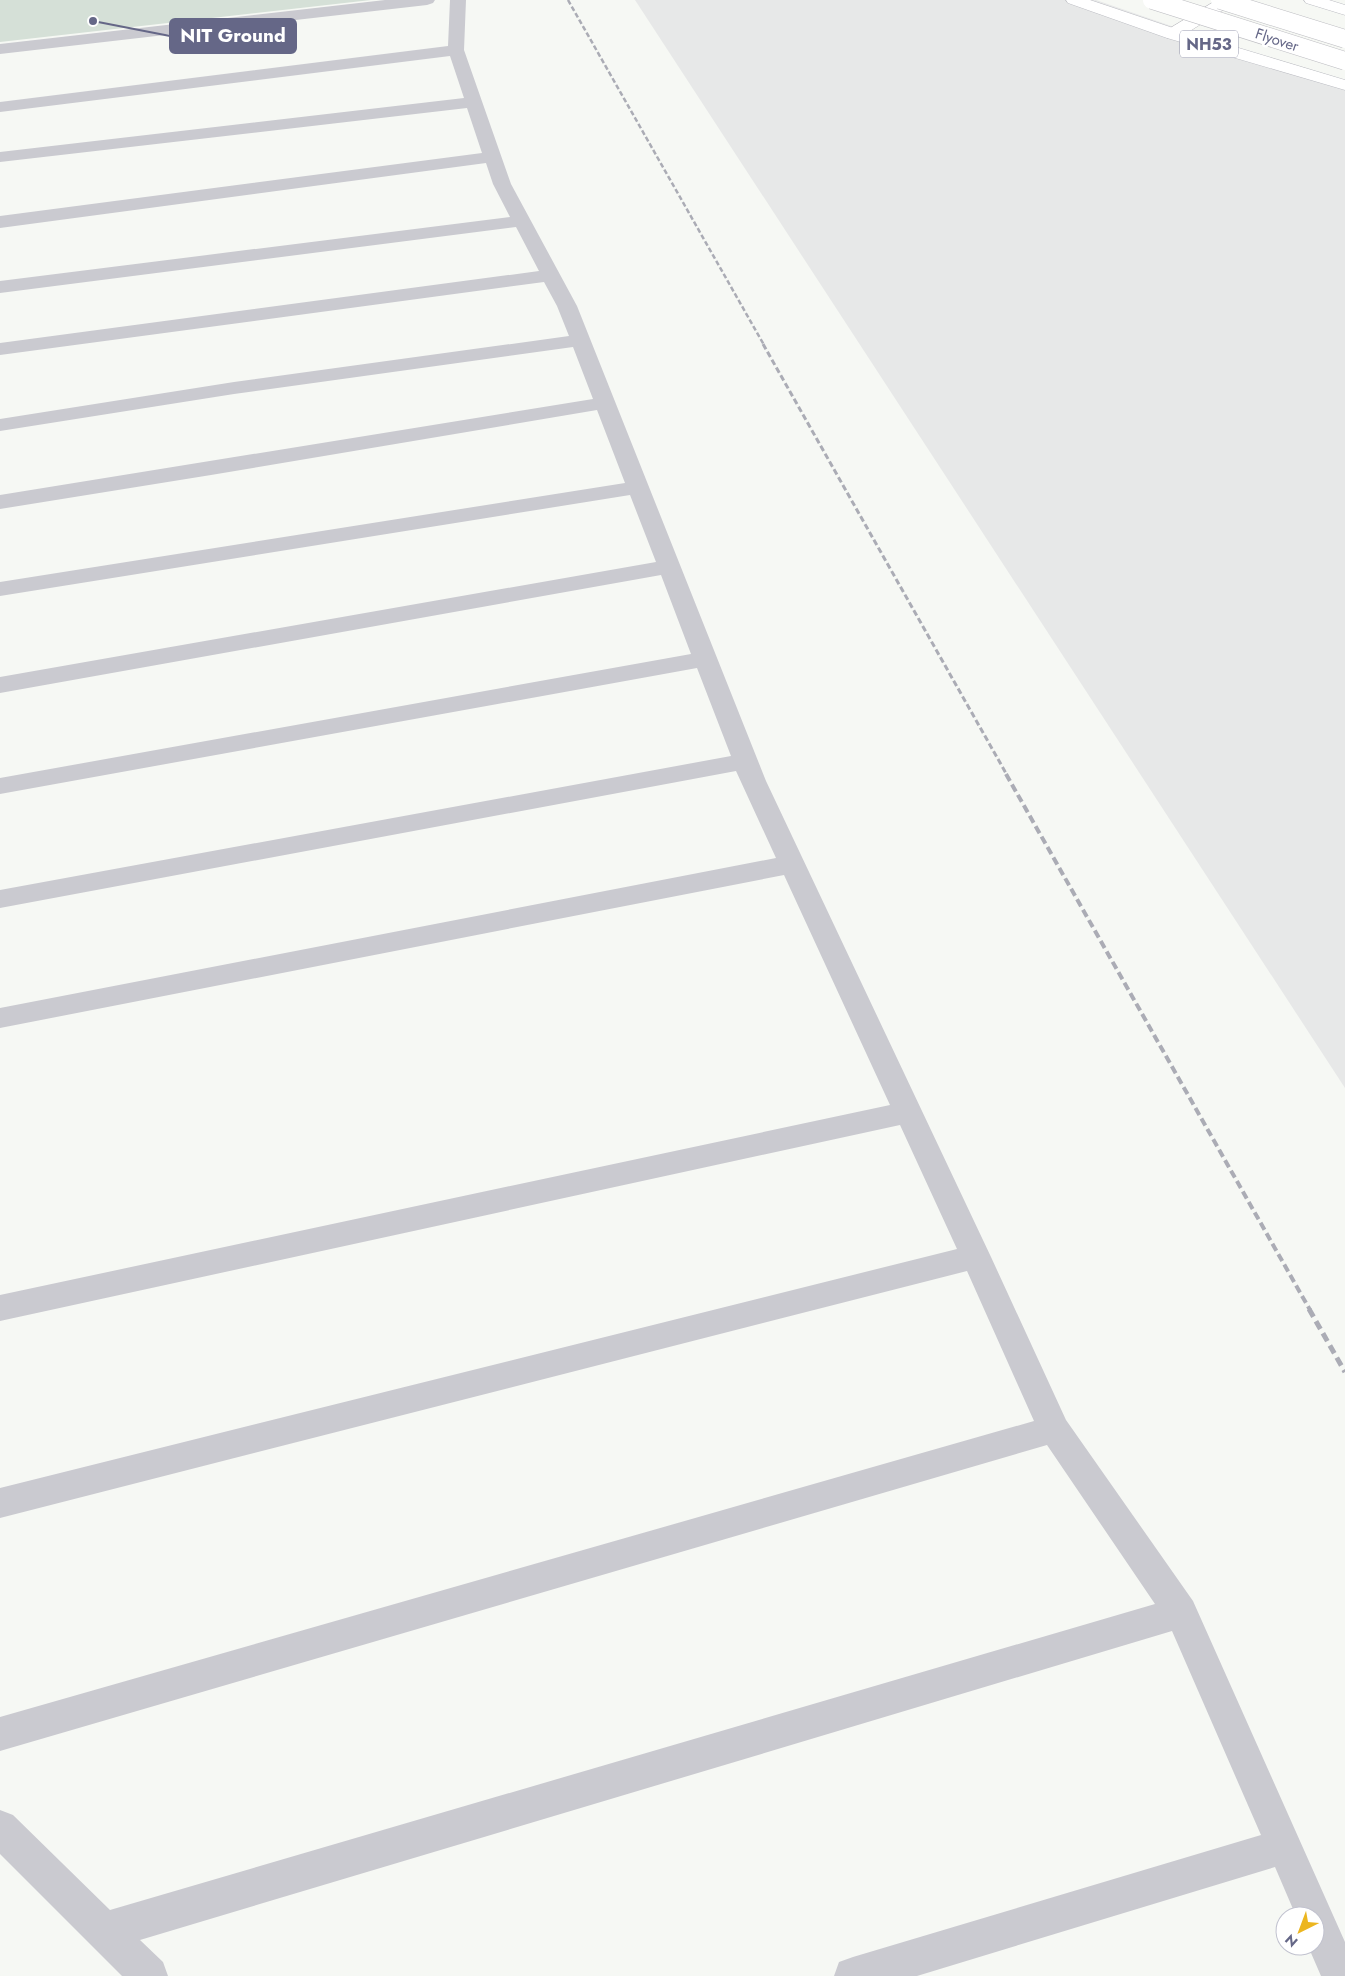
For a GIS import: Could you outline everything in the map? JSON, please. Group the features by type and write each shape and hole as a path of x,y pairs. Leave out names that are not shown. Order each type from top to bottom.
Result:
{"main road":[{"name":"NH53","path":"1074,0 1173,34 1345,85"},
{"name":"Flyover","path":"1152,0 1345,61"},
{"name":"Flyover","path":"1220,0 1345,40"},
{"path":"1173,34 1228,0"},
{"path":"1312,0 1345,10"}],"street":[{"path":"0,49 428,0"},
{"path":"458,0 456,50 502,184 567,306 745,761 1054,1429 1181,1612 1311,1906"},
{"path":"0,107 456,50"},
{"path":"0,157 473,102"},
{"path":"0,222 493,158"},
{"path":"0,287 521,221"},
{"path":"0,349 551,275"},
{"path":"0,425 234,388 581,340"},
{"path":"0,502 211,469 605,403"},
{"path":"0,589 638,487"},
{"path":"0,685 669,567"},
{"path":"0,786 705,659"},
{"path":"0,899 745,761"},
{"path":"0,1018 792,864"},
{"path":"0,1308 908,1112"},
{"path":"0,1503 976,1257"},
{"path":"0,1734 1054,1429"},
{"path":"104,1931 1181,1612"},
{"path":"0,1828 149,1976"},
{"path":"852,1976 1285,1846"},
{"path":"1325,1940 1340,1976"}],"shaded area":[{"path":"0,0 371,0 0,42"},
{"path":"635,0 1096,0 1345,86 1345,1088"}],"railway":[{"path":"568,0 764,345"},
{"path":"763,344 1007,775"},
{"path":"1006,774 1310,1310"},
{"path":"1309,1309 1345,1372"}],"place":[{"name":"NIT Ground","path":"93,21"}]}
